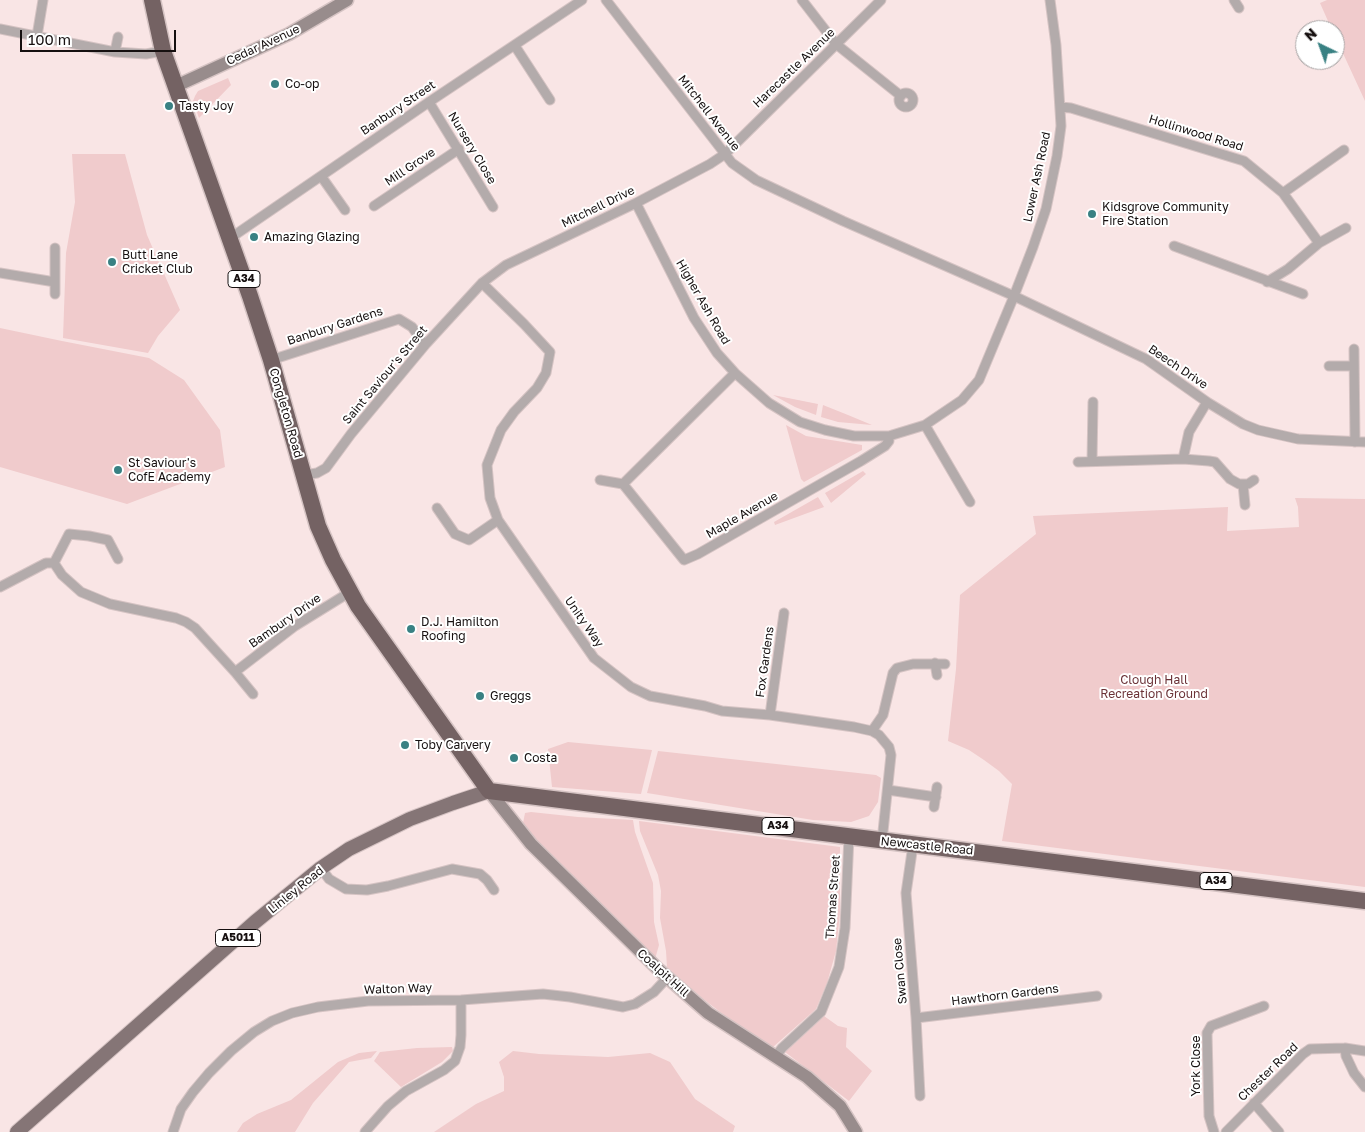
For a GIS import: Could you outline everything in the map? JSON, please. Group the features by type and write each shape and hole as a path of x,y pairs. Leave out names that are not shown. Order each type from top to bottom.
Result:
{"highway":[{"name":"Congleton Road","path":"152,0 163,51 272,360 318,526 350,592 402,670 490,791"},
{"name":"Newcastle Road","path":"490,791 1365,900"}],"main road":[{"name":"Linley Road","path":"17,1132 255,922 321,868 357,845 410,819 490,791"}],"street":[{"path":"38,36 43,0"},
{"name":"Cedar Avenue","path":"176,86 289,34 347,0"},
{"name":"Banbury Street","path":"229,239 582,0"},
{"name":"Mitchell Avenue","path":"606,0 732,163 756,180 843,221 929,258"},
{"path":"802,0 836,44 901,96"},
{"name":"Harecastle Avenue","path":"725,154 881,0"},
{"name":"Lower Ash Road","path":"1014,296 1046,209 1061,126 1056,45 1050,0"},
{"path":"1234,0 1239,8"},
{"path":"0,29 115,52 146,54 163,51"},
{"path":"115,52 118,37"},
{"path":"514,46 550,100"},
{"name":"Nursery Close","path":"429,102 494,207"},
{"name":"Hollinwood Road","path":"1061,107 1071,108 1244,161 1283,193 1319,243"},
{"name":"Mill Grove","path":"374,206 459,149"},
{"path":"1283,193 1344,150"},
{"name":"Mitchell Drive","path":"482,283 506,265 636,203 710,164 725,154"},
{"path":"321,176 345,210"},
{"name":"Higher Ash Road","path":"636,203 694,318 717,353 735,373 768,403 800,422 825,430 854,436 889,436 925,425 957,404 978,380 1014,296"},
{"path":"1267,282 1288,269 1319,243 1346,228"},
{"path":"1174,246 1303,294"},
{"path":"55,248 55,294"},
{"name":"Beech Drive","path":"929,258 1146,359 1243,424 1258,430 1298,439 1365,442"},
{"path":"0,273 55,282"},
{"name":"Saint Saviour's Street","path":"304,475 317,473 326,468 351,434 425,345 482,283"},
{"name":"Unity Way","path":"482,283 550,352 546,373 537,388 514,412 501,430 488,465 490,498 498,520 594,658 632,687 650,696 722,710 770,715 872,731"},
{"name":"Banbury Gardens","path":"272,360 400,319 412,327 425,345"},
{"path":"1354,349 1355,442"},
{"path":"1329,366 1354,366"},
{"path":"600,480 623,484 735,373"},
{"path":"1092,461 1093,402"},
{"path":"1183,459 1189,432 1208,402"},
{"path":"925,425 970,502"},
{"name":"Maple Avenue","path":"623,484 684,560 698,554 861,461 885,446 889,436"},
{"path":"1078,462 1183,459 1215,462 1230,479 1243,484 1248,484 1254,480"},
{"path":"1243,484 1245,505"},
{"path":"437,508 455,534 469,540 498,520"},
{"path":"54,563 69,534 108,540 118,559"},
{"path":"0,587 46,563 54,563"},
{"path":"54,563 62,575 81,592 110,604 176,618 186,622 195,628 253,694"},
{"name":"Bambury Drive","path":"235,672 296,626 350,592"},
{"name":"Fox Gardens","path":"770,715 784,613"},
{"path":"882,841 892,755 890,747 879,735 872,731 883,715 893,673 897,668 912,664 945,664"},
{"path":"935,664 937,675"},
{"path":"934,807 938,787"},
{"path":"888,790 936,796"},
{"name":"Coalpit Hill","path":"490,791 537,851 668,978 708,1013 808,1077 840,1106 856,1132"},
{"path":"512,820 516,801 523,795"},
{"name":"Thomas Street","path":"776,1056 782,1048 821,1012 839,967 845,928 849,836"},
{"name":"Swan Close","path":"913,845 906,893 920,1096"},
{"path":"321,868 328,879 346,889 367,890 452,869 480,874 494,890"},
{"name":"Walton Way","path":"173,1132 181,1109 204,1079 232,1051 254,1032 272,1021 292,1013 318,1007 368,1001 461,1000 543,994 623,1007 635,1004 654,992 668,978"},
{"name":"Hawthorn Gardens","path":"916,1018 1097,996"},
{"path":"365,1132 388,1106 406,1091 444,1070 455,1061 462,1035 461,1000"},
{"name":"York Close","path":"1214,1132 1209,1116 1207,1033 1212,1026 1264,1006"},
{"path":"1345,1048 1346,1056 1365,1088"},
{"name":"Chester Road","path":"1226,1132 1310,1049 1345,1048 1365,1051"},
{"path":"1254,1103 1279,1132"}],"green space":[{"path":"1327,0 1365,0 1365,101 1345,58 1345,20 1328,20 1320,3"},
{"path":"228,78 231,85 199,118 193,101 198,91"},
{"name":"Butt Lane Cricket Club","path":"72,154 125,154 147,235 180,310 158,336 148,353 63,338 66,253 75,202"},
{"name":"St Saviour's CofE Academy","path":"0,328 149,358 184,380 220,430 225,467 127,504 0,467"},
{"path":"773,395 818,404 816,415 795,407"},
{"path":"823,405 872,425 838,422 821,417"},
{"path":"786,425 806,436 862,445 862,450 804,482 801,479"},
{"path":"863,471 866,474 831,503 825,493"},
{"path":"818,497 824,507 775,525 774,522"},
{"name":"Clough Hall Recreation Ground","path":"1295,498 1365,499 1365,887 1002,841 1012,784 984,760 969,750 948,741 956,669 960,595 1036,534 1033,516 1228,507 1227,531 1299,527 1298,507"},
{"path":"568,742 652,750 641,794 552,787 548,749"},
{"path":"658,751 876,775 881,778 878,802 869,816 851,822 813,820 647,793"},
{"path":"525,813 633,820 635,832 653,883 654,922 659,945 655,959 539,844 523,823"},
{"path":"639,821 840,847 840,913 836,951 827,983 816,1009 773,1047 737,1025 702,998 667,967 660,918 661,891 658,875 640,831"},
{"path":"824,1016 838,1026 847,1028 846,1047 872,1071 849,1101 785,1052"},
{"path":"452,1047 453,1051 442,1062 401,1087 374,1061 380,1052"},
{"path":"377,1051 371,1058 349,1062 313,1103 295,1132 237,1132 243,1123 257,1114 291,1100 338,1062 359,1053"},
{"path":"513,1051 608,1057 650,1053 670,1062 695,1099 735,1126 733,1132 434,1132 476,1104 504,1091 504,1077 499,1062"}],"place":[{"name":"Co-op","path":"275,84"},
{"name":"Tasty Joy","path":"169,106"},
{"name":"Kidsgrove Community Fire Station","path":"1092,214"},
{"name":"Amazing Glazing","path":"254,237"},
{"name":"Butt Lane Cricket Club","path":"112,262"},
{"name":"St Saviour's CofE Academy","path":"118,470"},
{"name":"D.J. Hamilton Roofing","path":"411,629"},
{"name":"Greggs","path":"480,696"},
{"name":"Toby Carvery","path":"405,745"},
{"name":"Costa","path":"514,758"}]}
